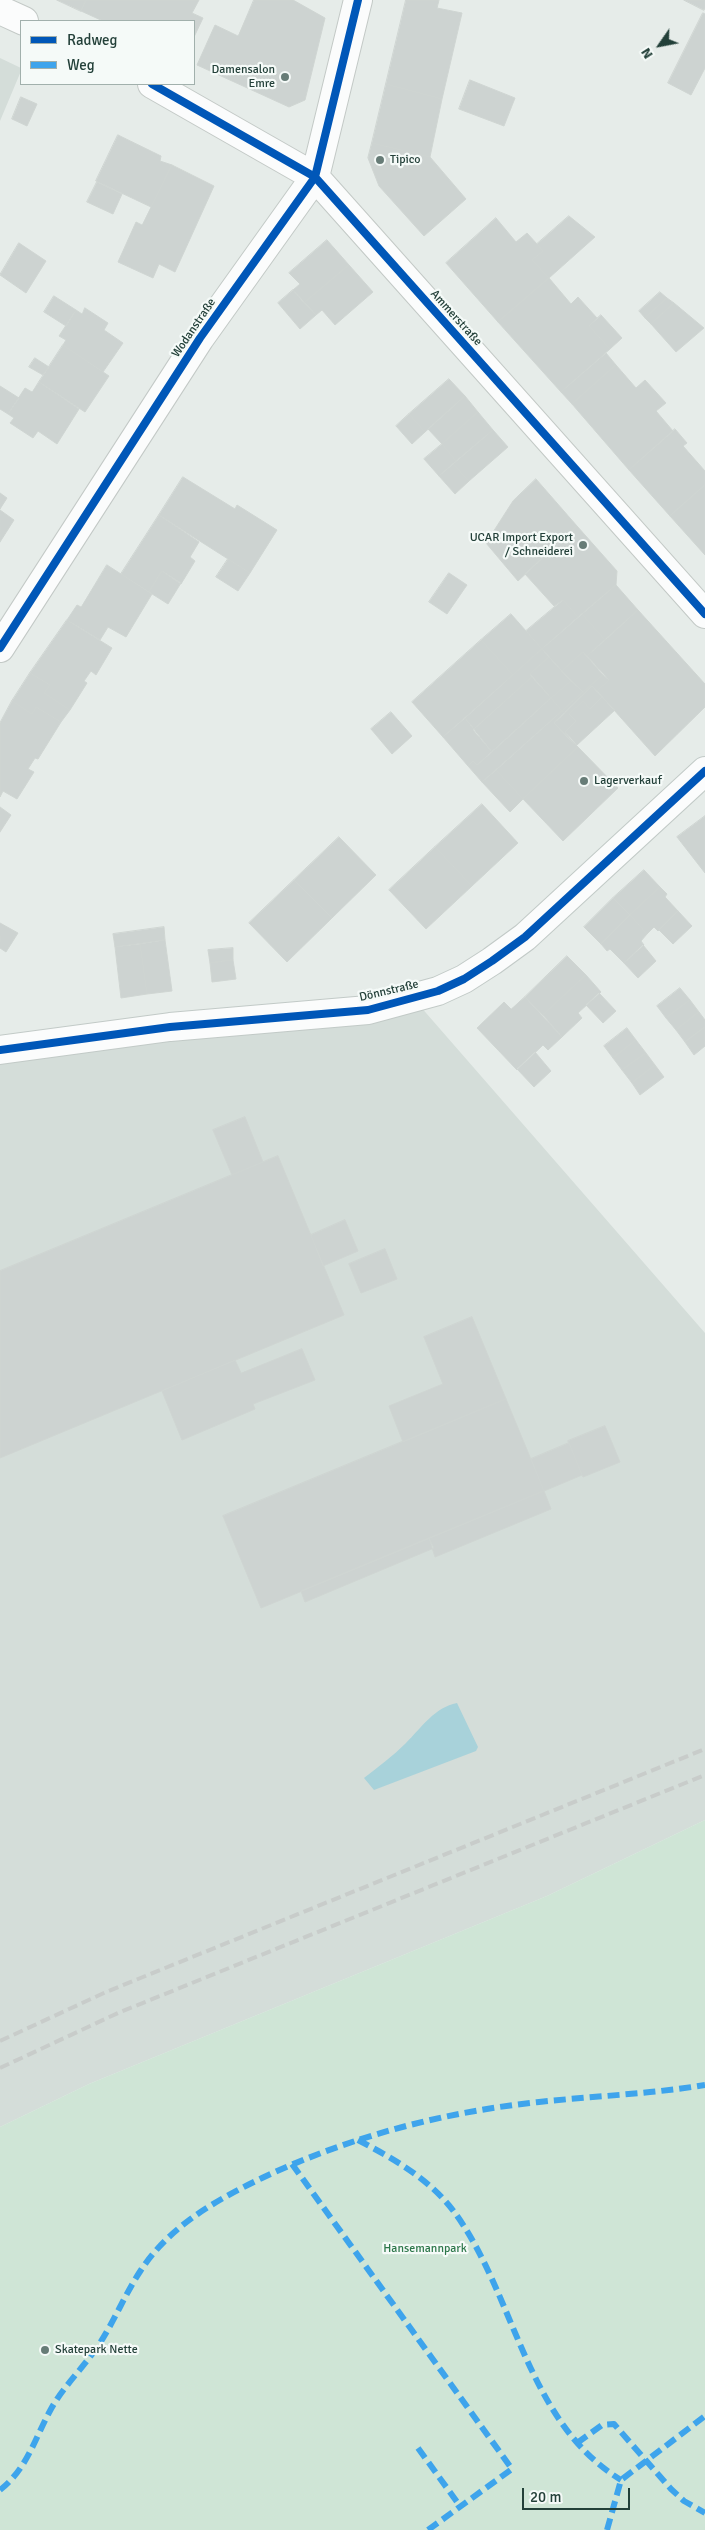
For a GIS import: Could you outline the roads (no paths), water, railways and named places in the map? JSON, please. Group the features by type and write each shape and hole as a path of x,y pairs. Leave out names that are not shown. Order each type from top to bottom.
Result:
{"street":[{"name":"Wodanstraße","path":"0,648 200,338 315,177 358,0"},
{"path":"0,10 22,20"},
{"name":"Ammerstraße","path":"154,85 315,177 705,614"},
{"name":"Dönnstraße","path":"0,1050 170,1027 368,1010 438,990 471,974 526,936 705,772"}],"water":[{"path":"457,1703 478,1747 476,1751 374,1790 364,1778 401,1748 435,1713"}],"railway":[{"path":"0,2041 106,1992 705,1749"},
{"path":"0,2068 118,2013 705,1775"}],"place":[{"name":"Damensalon Emre","path":"285,77"},
{"name":"Tipico","path":"380,160"},
{"name":"UCAR Import Export / Schneiderei","path":"583,545"},
{"name":"Lagerverkauf","path":"584,781"},
{"name":"Skatepark Nette","path":"45,2350"}],"park label":[{"name":"Hansemannpark","path":"425,2249"}]}
